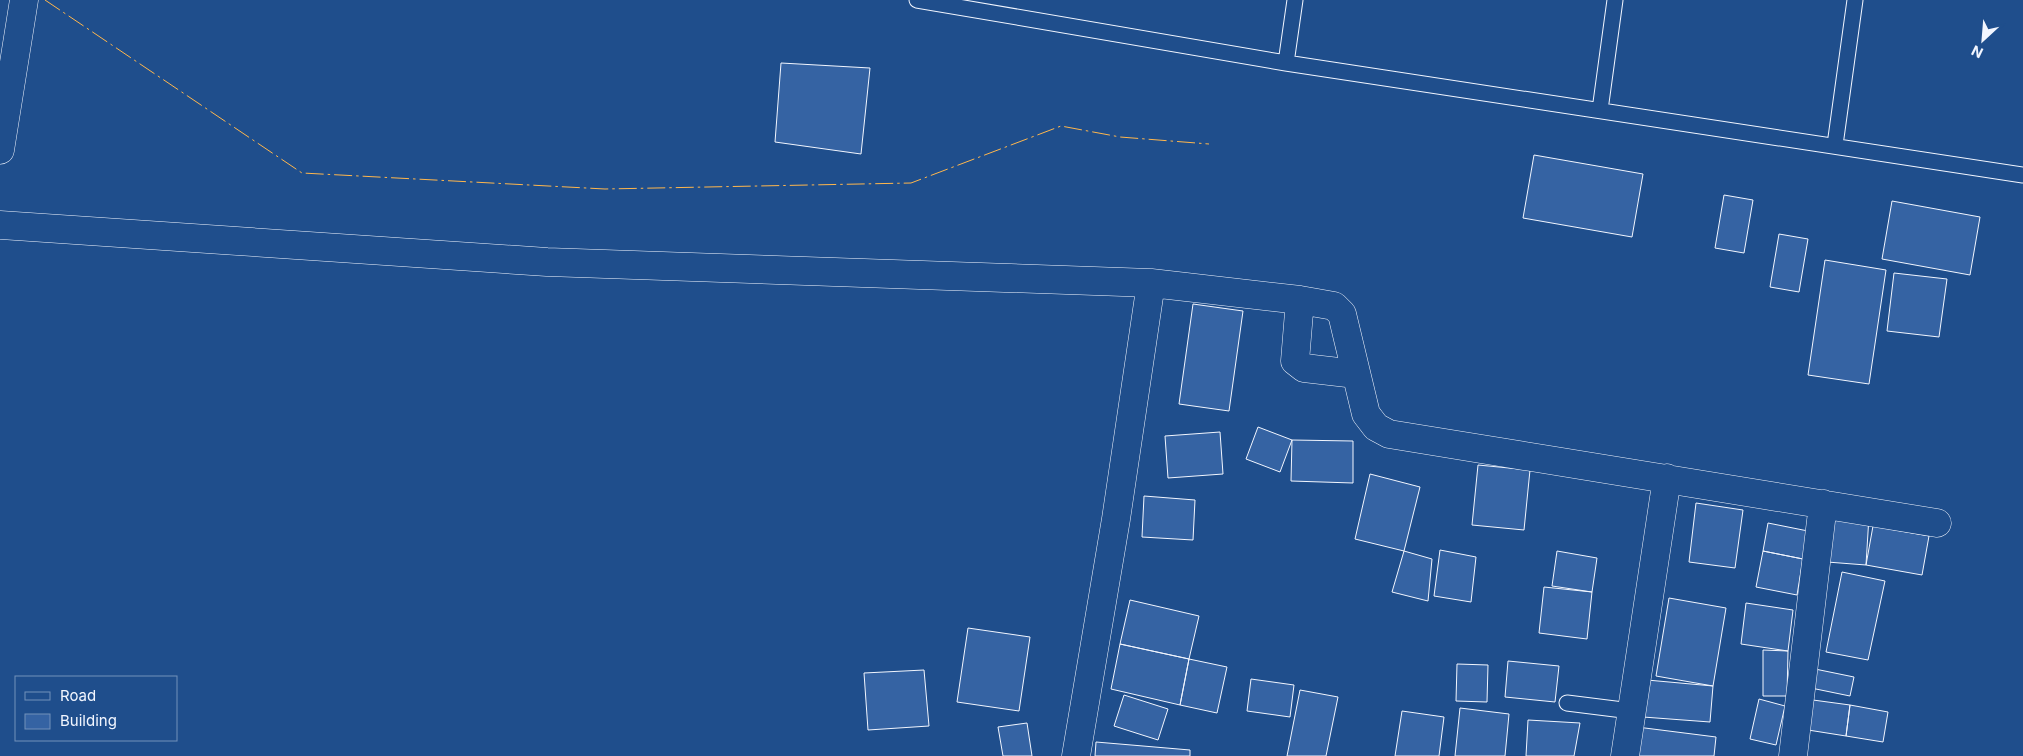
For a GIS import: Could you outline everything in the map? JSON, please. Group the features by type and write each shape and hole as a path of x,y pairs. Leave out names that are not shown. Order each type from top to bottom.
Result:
{"street":[{"path":"0,150 24,0"},
{"path":"0,225 547,262 1151,283 1300,300 1334,306 1342,314 1366,414 1376,427 1389,434 1937,523"},
{"path":"1076,756 1116,520 1151,283"},
{"path":"1300,300 1295,361 1304,368 1356,374"},
{"path":"1625,756 1668,478"},
{"path":"1793,756 1823,504"}],"lane":[{"path":"917,0 987,6 1286,63 2023,175"},
{"path":"1286,63 1295,0"},
{"path":"1600,110 1615,0"},
{"path":"1835,145 1856,0"},
{"path":"1567,703 1631,712"}],"building":[{"path":"781,63 870,68 861,154 775,142"},
{"path":"1534,155 1643,174 1632,237 1523,218"},
{"path":"1724,195 1753,200 1744,253 1715,248"},
{"path":"1892,201 1980,217 1970,275 1882,259"},
{"path":"1779,234 1808,239 1799,292 1770,287"},
{"path":"1825,260 1886,270 1869,384 1808,375"},
{"path":"1894,273 1947,279 1939,337 1887,331"},
{"path":"1193,304 1243,311 1229,411 1179,404"},
{"path":"1258,427 1292,440 1280,472 1246,459"},
{"path":"1220,432 1223,474 1168,478 1165,436"},
{"path":"1292,440 1353,441 1353,483 1291,481"},
{"path":"1478,465 1530,470 1524,530 1472,525"},
{"path":"1370,474 1420,487 1404,551 1355,539"},
{"path":"1144,496 1195,500 1193,540 1142,537"},
{"path":"1696,503 1743,510 1735,568 1689,562"},
{"path":"1830,513 1869,516 1866,565 1827,562"},
{"path":"1768,523 1808,531 1803,559 1763,551"},
{"path":"1873,526 1929,536 1922,575 1866,565"},
{"path":"1440,550 1476,557 1471,602 1434,596"},
{"path":"1404,551 1432,559 1428,601 1392,592"},
{"path":"1557,551 1597,558 1592,592 1552,586"},
{"path":"1763,551 1803,559 1797,595 1756,587"},
{"path":"1842,572 1885,581 1868,660 1826,652"},
{"path":"1544,587 1592,592 1587,639 1539,633"},
{"path":"1669,598 1726,608 1713,686 1656,676"},
{"path":"1130,600 1199,616 1189,659 1120,644"},
{"path":"1746,603 1793,610 1788,651 1741,644"},
{"path":"968,628 1030,637 1019,711 957,702"},
{"path":"1120,644 1189,659 1180,705 1111,689"},
{"path":"1763,650 1788,651 1787,696 1763,696"},
{"path":"1189,659 1227,667 1217,713 1180,705"},
{"path":"1508,661 1559,666 1555,702 1505,697"},
{"path":"1457,664 1488,665 1487,702 1456,701"},
{"path":"1815,669 1854,677 1850,696 1811,688"},
{"path":"924,670 929,726 868,730 864,673"},
{"path":"1251,679 1294,685 1290,717 1247,711"},
{"path":"1647,680 1713,686 1710,722 1643,717"},
{"path":"1300,690 1338,697 1326,756 1287,756"},
{"path":"1124,695 1168,709 1158,740 1114,726"},
{"path":"1759,699 1785,706 1776,745 1750,739"},
{"path":"1813,700 1850,705 1846,736 1808,730"},
{"path":"1850,705 1888,712 1883,742 1846,736"},
{"path":"1460,708 1509,714 1505,756 1455,756"},
{"path":"1402,711 1444,717 1439,756 1395,756"},
{"path":"1528,720 1580,723 1574,756 1526,756"},
{"path":"1027,723 1032,756 1003,756 998,727"},
{"path":"1637,727 1716,737 1714,756 1634,756"},
{"path":"1096,742 1190,750 1190,756 1095,756"}],"power":[{"path":"45,0 302,173 605,189 911,183 1061,126 1120,137 1209,144"}]}
